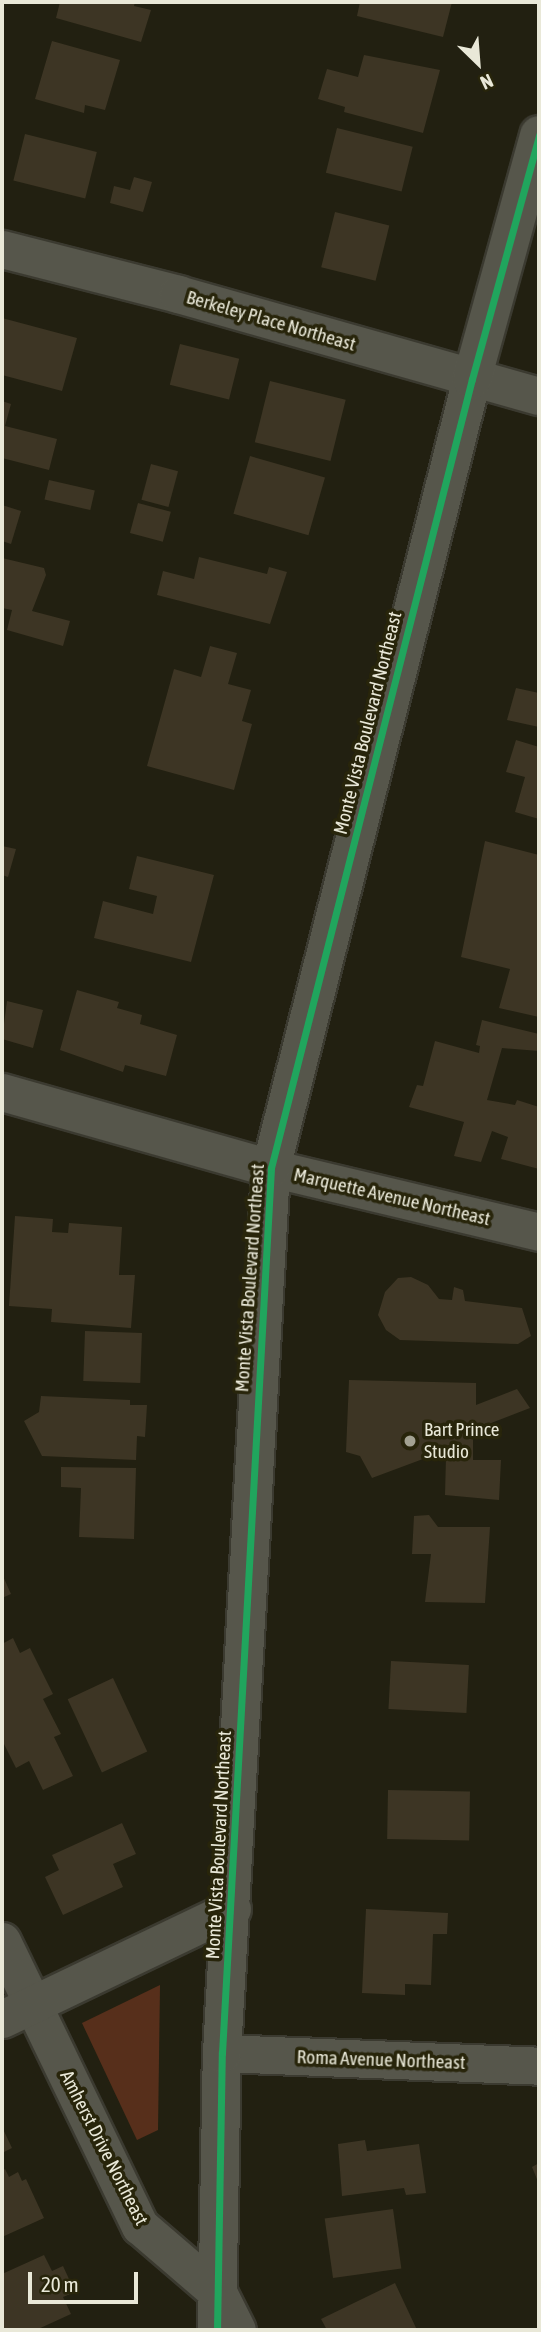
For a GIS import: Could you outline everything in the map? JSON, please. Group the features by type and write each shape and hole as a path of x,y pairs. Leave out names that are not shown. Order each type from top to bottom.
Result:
{"street":[{"name":"Monte Vista Boulevard Northeast","path":"218,2312 222,2053 271,1168 472,379 539,135"},
{"name":"Berkeley Place Northeast","path":"2,250 178,294 539,396"},
{"name":"Marquette Avenue Northeast","path":"2,1092 271,1168 539,1232"},
{"path":"17,2012 232,1909"},
{"name":"Amherst Drive Northeast","path":"2,1941 17,2012 141,2226 237,2330"},
{"name":"Roma Avenue Northeast","path":"222,2053 539,2066"}],"shaded area":[{"path":"160,1985 158,2130 137,2140 82,2023"}],"building":[{"path":"60,2 135,2 134,6 151,10 141,42 56,18"},
{"path":"360,2 452,2 443,37 357,16"},
{"path":"52,41 120,60 105,110 85,105 84,113 35,99"},
{"path":"364,55 440,70 423,133 344,112 345,107 318,99 327,69 358,77"},
{"path":"337,128 413,147 402,192 326,173"},
{"path":"25,134 97,152 85,198 13,181"},
{"path":"134,177 152,182 143,212 110,203 114,186 130,190"},
{"path":"335,212 389,226 376,281 321,267"},
{"path":"2,318 77,338 62,391 2,375"},
{"path":"180,344 239,359 229,400 170,385"},
{"path":"270,381 346,400 330,461 255,442"},
{"path":"2,401 11,404 5,426 57,439 49,470 2,458"},
{"path":"250,456 325,477 308,535 233,514"},
{"path":"151,464 178,471 168,507 141,500"},
{"path":"49,480 95,491 90,510 45,499"},
{"path":"138,503 171,512 163,542 130,533"},
{"path":"2,505 21,511 11,544 2,541"},
{"path":"199,557 267,574 269,567 287,572 270,624 157,595 163,571 194,579"},
{"path":"2,558 44,568 46,575 32,611 70,621 63,646 7,630 12,610 2,608"},
{"path":"210,646 237,653 228,684 251,690 242,721 252,724 234,790 147,766 174,669 201,677"},
{"path":"516,688 539,693 539,727 507,720"},
{"path":"516,740 539,747 539,819 515,812 525,777 506,772"},
{"path":"485,841 539,855 539,1017 499,1008 510,969 461,957"},
{"path":"2,846 16,849 8,877 2,875"},
{"path":"137,856 214,875 191,962 94,938 103,901 153,914 157,896 129,889"},
{"path":"77,990 119,1002 117,1008 142,1015 140,1024 177,1035 166,1076 125,1065 123,1072 60,1050"},
{"path":"7,1001 43,1010 33,1048 2,1039"},
{"path":"482,1020 539,1034 539,1051 502,1048 487,1100 515,1105 517,1100 539,1107 539,1169 501,1159 508,1137 492,1131 481,1162 454,1156 464,1122 409,1107 417,1085 423,1086 435,1041 479,1053 480,1046 476,1045"},
{"path":"15,1216 53,1219 52,1232 68,1233 69,1223 122,1227 119,1275 135,1275 131,1328 51,1322 52,1309 9,1306"},
{"path":"411,1277 428,1285 439,1299 452,1300 454,1287 463,1290 465,1301 522,1308 531,1336 518,1344 400,1340 386,1330 378,1315 385,1292 398,1278"},
{"path":"85,1331 142,1333 140,1383 83,1381"},
{"name":"Bart Prince Studio","path":"349,1380 476,1383 476,1405 517,1389 530,1408 473,1430 473,1460 501,1460 499,1500 445,1495 446,1457 431,1456 372,1478 360,1456 346,1452"},
{"path":"41,1396 130,1400 130,1405 147,1405 145,1437 137,1436 136,1460 42,1456 24,1421 39,1412"},
{"path":"61,1467 136,1468 134,1539 79,1537 81,1488 61,1487"},
{"path":"429,1515 438,1527 490,1527 485,1603 425,1602 431,1554 412,1554 414,1516"},
{"path":"2,1574 11,1594 2,1598"},
{"path":"13,1638 20,1653 30,1648 53,1694 43,1699 61,1734 54,1737 73,1776 43,1790 29,1761 16,1768 2,1740 2,1644"},
{"path":"391,1661 469,1665 466,1713 388,1709"},
{"path":"113,1678 147,1751 102,1773 68,1699"},
{"path":"388,1790 470,1791 469,1840 387,1839"},
{"path":"122,1823 136,1854 113,1864 123,1887 63,1915 45,1877 59,1870 52,1855"},
{"path":"366,1909 448,1913 447,1934 433,1934 431,1985 405,1984 405,1995 362,1993"},
{"path":"2,2127 12,2148 2,2153"},
{"path":"365,2140 367,2151 419,2144 426,2193 406,2195 404,2188 342,2196 338,2144"},
{"path":"539,2163 539,2184 532,2167"},
{"path":"5,2169 9,2177 18,2172 22,2181 26,2179 44,2218 2,2237 2,2171"},
{"path":"393,2209 401,2268 333,2278 325,2219"},
{"path":"44,2255 52,2271 63,2266 75,2292 63,2297 71,2314 36,2330 2,2330 2,2274"},
{"path":"395,2283 417,2330 327,2330 321,2319"}],"cycle path":[{"path":"217,2330 222,2053 271,1168 472,379 539,135"}],"place":[{"name":"Bart Prince Studio","path":"410,1441"}]}
